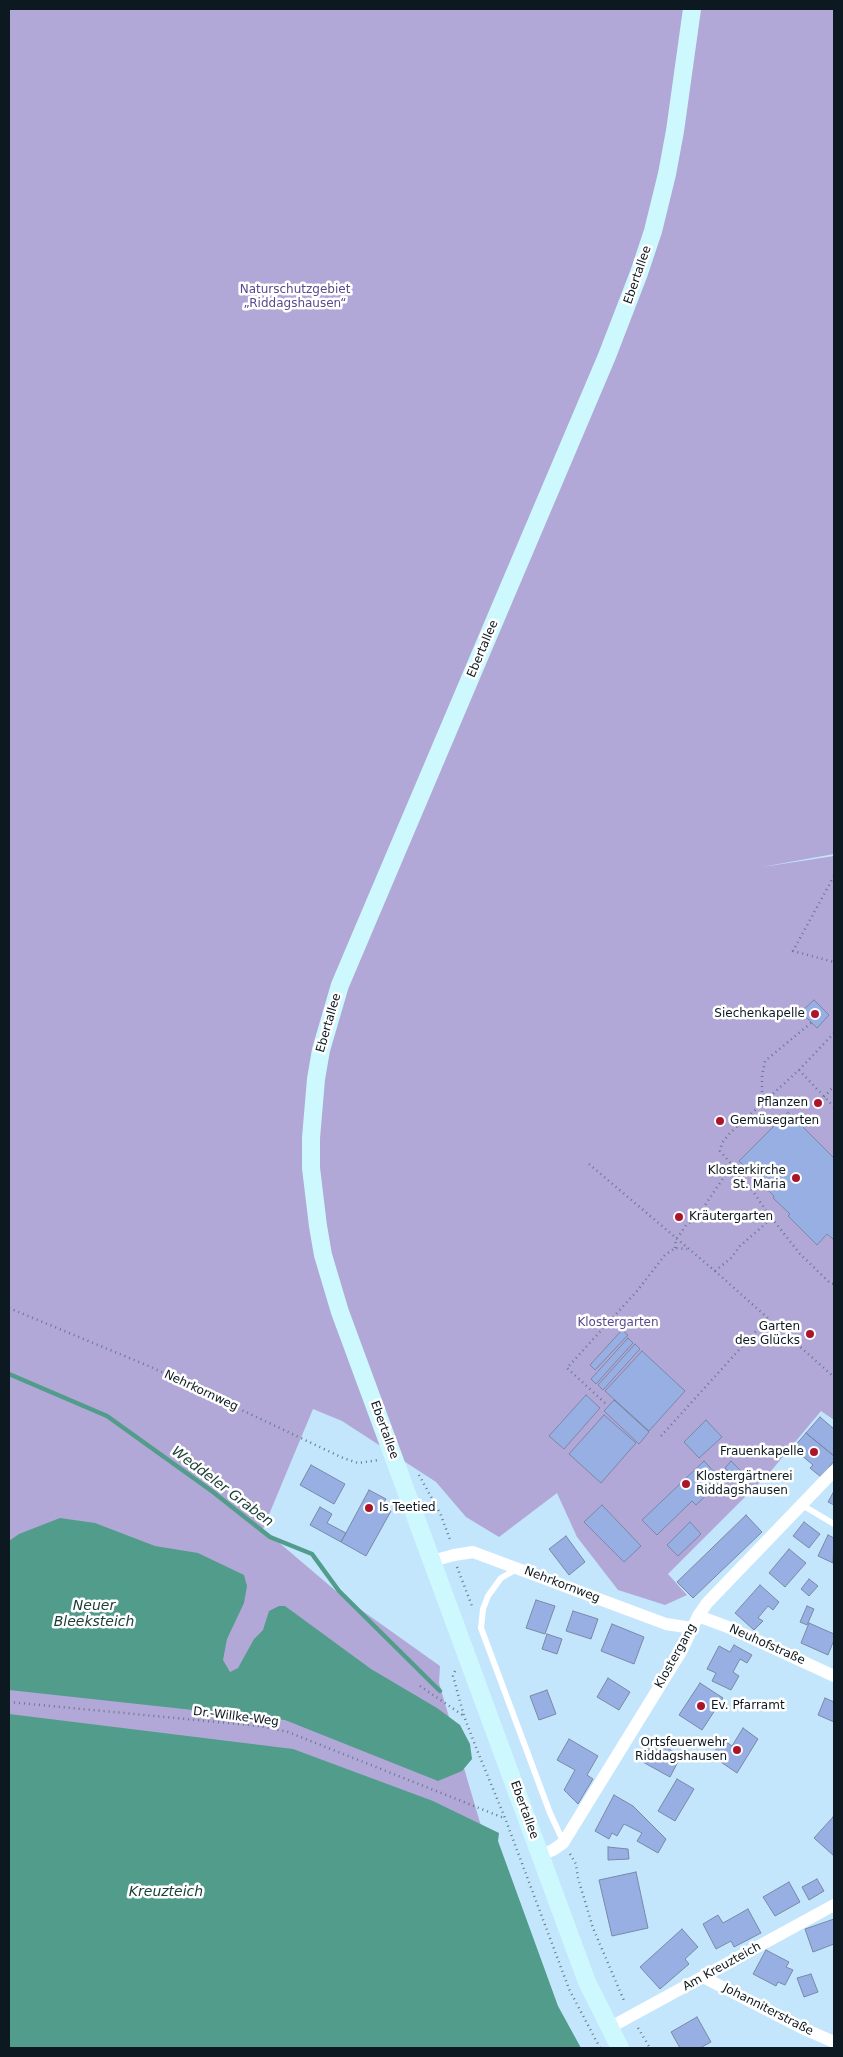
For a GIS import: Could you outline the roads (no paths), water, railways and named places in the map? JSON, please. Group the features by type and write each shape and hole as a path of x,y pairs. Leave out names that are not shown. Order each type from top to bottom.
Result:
{"main road":[{"name":"Ebertallee","path":"620,2048 588,1982 331,1284 318,1226 311,1168 311,1138 321,1050 328,1021 349,961 630,297 653,231 675,131 692,9"}],"street":[{"name":"Klostergang","path":"564,1843 682,1650 698,1616 707,1603 834,1471"},
{"name":"Nehrkornweg","path":"432,1561 473,1552 666,1624 692,1628"},
{"name":"Neuhofstraße","path":"698,1616 728,1627 834,1676"},
{"path":"541,1855 564,1843"},
{"name":"Am Kreuzteich","path":"609,2028 834,1905"},
{"name":"Johanniterstraße","path":"703,1977 802,2028 834,2042"}],"lane":[{"path":"802,1505 834,1524"},
{"path":"518,1568 501,1578 488,1596 483,1609 481,1628 550,1813 564,1843"}],"water":[{"name":"Neuer Bleeksteich","path":"60,1518 95,1523 155,1546 198,1553 244,1575 247,1586 244,1603 227,1639 223,1660 230,1672 238,1668 254,1639 263,1630 269,1611 279,1606 285,1606 371,1669 437,1708 460,1725 470,1744 472,1759 462,1771 438,1781 285,1720 9,1690 9,1541 19,1534"},
{"name":"Kreuzteich","path":"9,1714 293,1749 433,1801 499,1833 498,1841 558,2006 581,2048 9,2048"}],"waterway":[{"name":"Weddeler Graben","path":"9,1374 107,1416 213,1492 270,1537 312,1554 339,1591 440,1691"}],"place":[{"name":"Siechenkapelle","path":"815,1014"},
{"name":"Pflanzen","path":"818,1103"},
{"name":"Gemüsegarten","path":"720,1121"},
{"name":"Klosterkirche St. Maria","path":"796,1178"},
{"name":"Kräutergarten","path":"679,1217"},
{"name":"Garten des Glücks","path":"810,1334"},
{"name":"Frauenkapelle","path":"814,1452"},
{"name":"Klostergärtnerei Riddagshausen","path":"686,1484"},
{"name":"Is Teetied","path":"369,1508"},
{"name":"Ev. Pfarramt","path":"701,1706"},
{"name":"Ortsfeuerwehr Riddagshausen","path":"737,1750"}],"park label":[{"name":"Naturschutzgebiet „Riddagshausen“","path":"295,297"},
{"name":"Klostergarten","path":"618,1323"}]}
